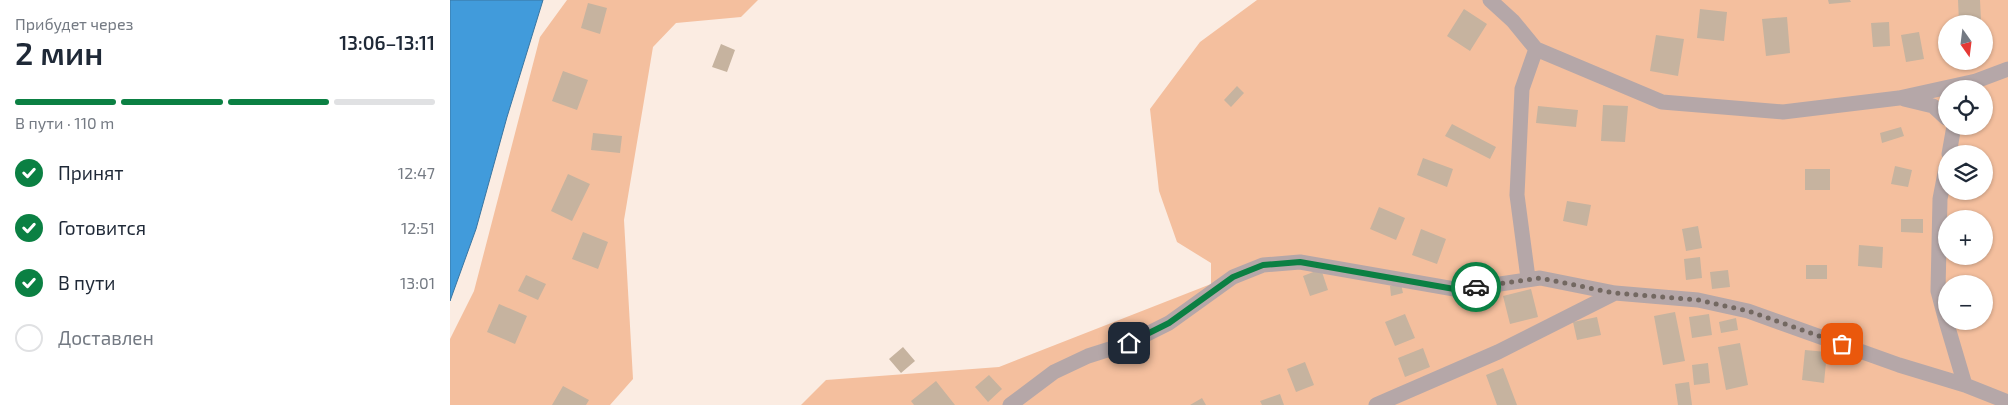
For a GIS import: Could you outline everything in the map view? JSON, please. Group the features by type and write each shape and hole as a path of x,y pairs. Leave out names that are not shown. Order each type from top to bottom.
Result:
{"lane":[{"path":"1490,0 1514,21 1536,49 1662,102 1782,112 1899,98 1938,91"},
{"path":"1528,278 1517,195 1522,89 1536,49"},
{"path":"1985,80 2008,69"},
{"path":"1899,98 1933,106 1938,111"},
{"path":"1938,275 1940,200"},
{"path":"1010,405 1054,372 1088,356 1129,343 1169,323 1233,277 1263,265 1300,262 1460,290 1528,278 1540,278 1614,293 1698,300 1748,311 1965,385 2006,403"},
{"path":"1376,405 1498,352 1614,293"},
{"path":"1949,330 1965,385"}],"shaded area":[{"path":"567,0 758,0 741,17 676,23 653,47 624,220 633,379 610,405 450,405 450,339 474,291 540,37"},
{"path":"1257,0 2008,0 2008,405 801,405 826,380 999,367 1211,284 1211,263 1177,242 1159,191 1150,109 1200,42"}],"water":[{"path":"450,0 543,0 507,117 476,229 450,301"}],"building":[{"path":"1828,0 1850,0 1851,2 1829,4"},
{"path":"1958,0 1980,0 1981,15 1959,15"},
{"path":"588,3 607,8 600,34 581,28"},
{"path":"1464,9 1487,24 1470,51 1447,36"},
{"path":"1700,9 1727,12 1724,41 1697,38"},
{"path":"1787,17 1790,53 1766,56 1762,19"},
{"path":"1889,22 1890,46 1873,47 1871,23"},
{"path":"1919,32 1924,59 1906,62 1901,35"},
{"path":"1656,35 1684,39 1678,76 1650,71"},
{"path":"721,44 735,50 727,72 712,67"},
{"path":"563,71 588,80 577,110 552,101"},
{"path":"1237,86 1244,93 1231,107 1224,100"},
{"path":"1603,105 1628,106 1625,142 1601,141"},
{"path":"1538,106 1578,110 1576,127 1536,123"},
{"path":"1452,124 1496,147 1490,159 1445,136"},
{"path":"1901,127 1904,136 1882,143 1880,133"},
{"path":"593,133 622,136 620,153 591,150"},
{"path":"1423,158 1453,169 1447,187 1417,175"},
{"path":"1895,166 1912,170 1908,187 1891,184"},
{"path":"1805,169 1830,169 1830,190 1805,190"},
{"path":"568,174 590,184 572,221 551,211"},
{"path":"1567,201 1591,205 1587,226 1563,221"},
{"path":"1379,207 1405,218 1396,240 1370,229"},
{"path":"1901,219 1923,219 1923,233 1901,232"},
{"path":"1698,226 1702,248 1686,251 1682,229"},
{"path":"1421,229 1446,239 1437,264 1412,255"},
{"path":"583,232 608,242 598,269 572,259"},
{"path":"1859,245 1883,247 1882,268 1858,266"},
{"path":"1700,257 1702,278 1686,280 1684,259"},
{"path":"1806,265 1827,265 1827,279 1806,279"},
{"path":"1321,269 1328,290 1310,296 1303,276"},
{"path":"1728,270 1730,287 1712,289 1710,272"},
{"path":"526,275 546,284 538,300 518,291"},
{"path":"1401,284 1403,293 1391,296 1390,286"},
{"path":"1531,289 1538,317 1510,324 1503,296"},
{"path":"499,304 527,316 515,344 487,332"},
{"path":"1675,312 1685,361 1663,365 1654,316"},
{"path":"1405,314 1415,338 1395,346 1385,322"},
{"path":"1709,314 1712,335 1692,338 1689,317"},
{"path":"1597,317 1601,335 1577,340 1573,322"},
{"path":"1736,318 1738,330 1721,333 1719,322"},
{"path":"1740,343 1748,385 1726,390 1718,347"},
{"path":"903,347 915,361 901,373 889,359"},
{"path":"1423,348 1430,367 1405,377 1398,358"},
{"path":"1805,350 1827,352 1824,383 1802,380"},
{"path":"1305,362 1314,385 1296,392 1287,369"},
{"path":"1708,363 1710,383 1694,385 1692,365"},
{"path":"1503,368 1517,405 1497,405 1486,375"},
{"path":"989,375 1002,389 988,402 975,387"},
{"path":"936,381 955,405 914,405 911,401"},
{"path":"1689,382 1692,405 1678,405 1675,384"},
{"path":"563,386 589,400 586,405 552,405"},
{"path":"1280,394 1284,405 1262,405 1260,401"},
{"path":"1202,398 1206,405 1190,405"}],"way so far":[{"path":"1476,287 1528,278 1540,278 1614,293 1698,300 1748,311 1842,344"}],"route":[{"path":"1129,343 1169,323 1233,277 1263,265 1300,262 1460,290 1476,287"}]}
